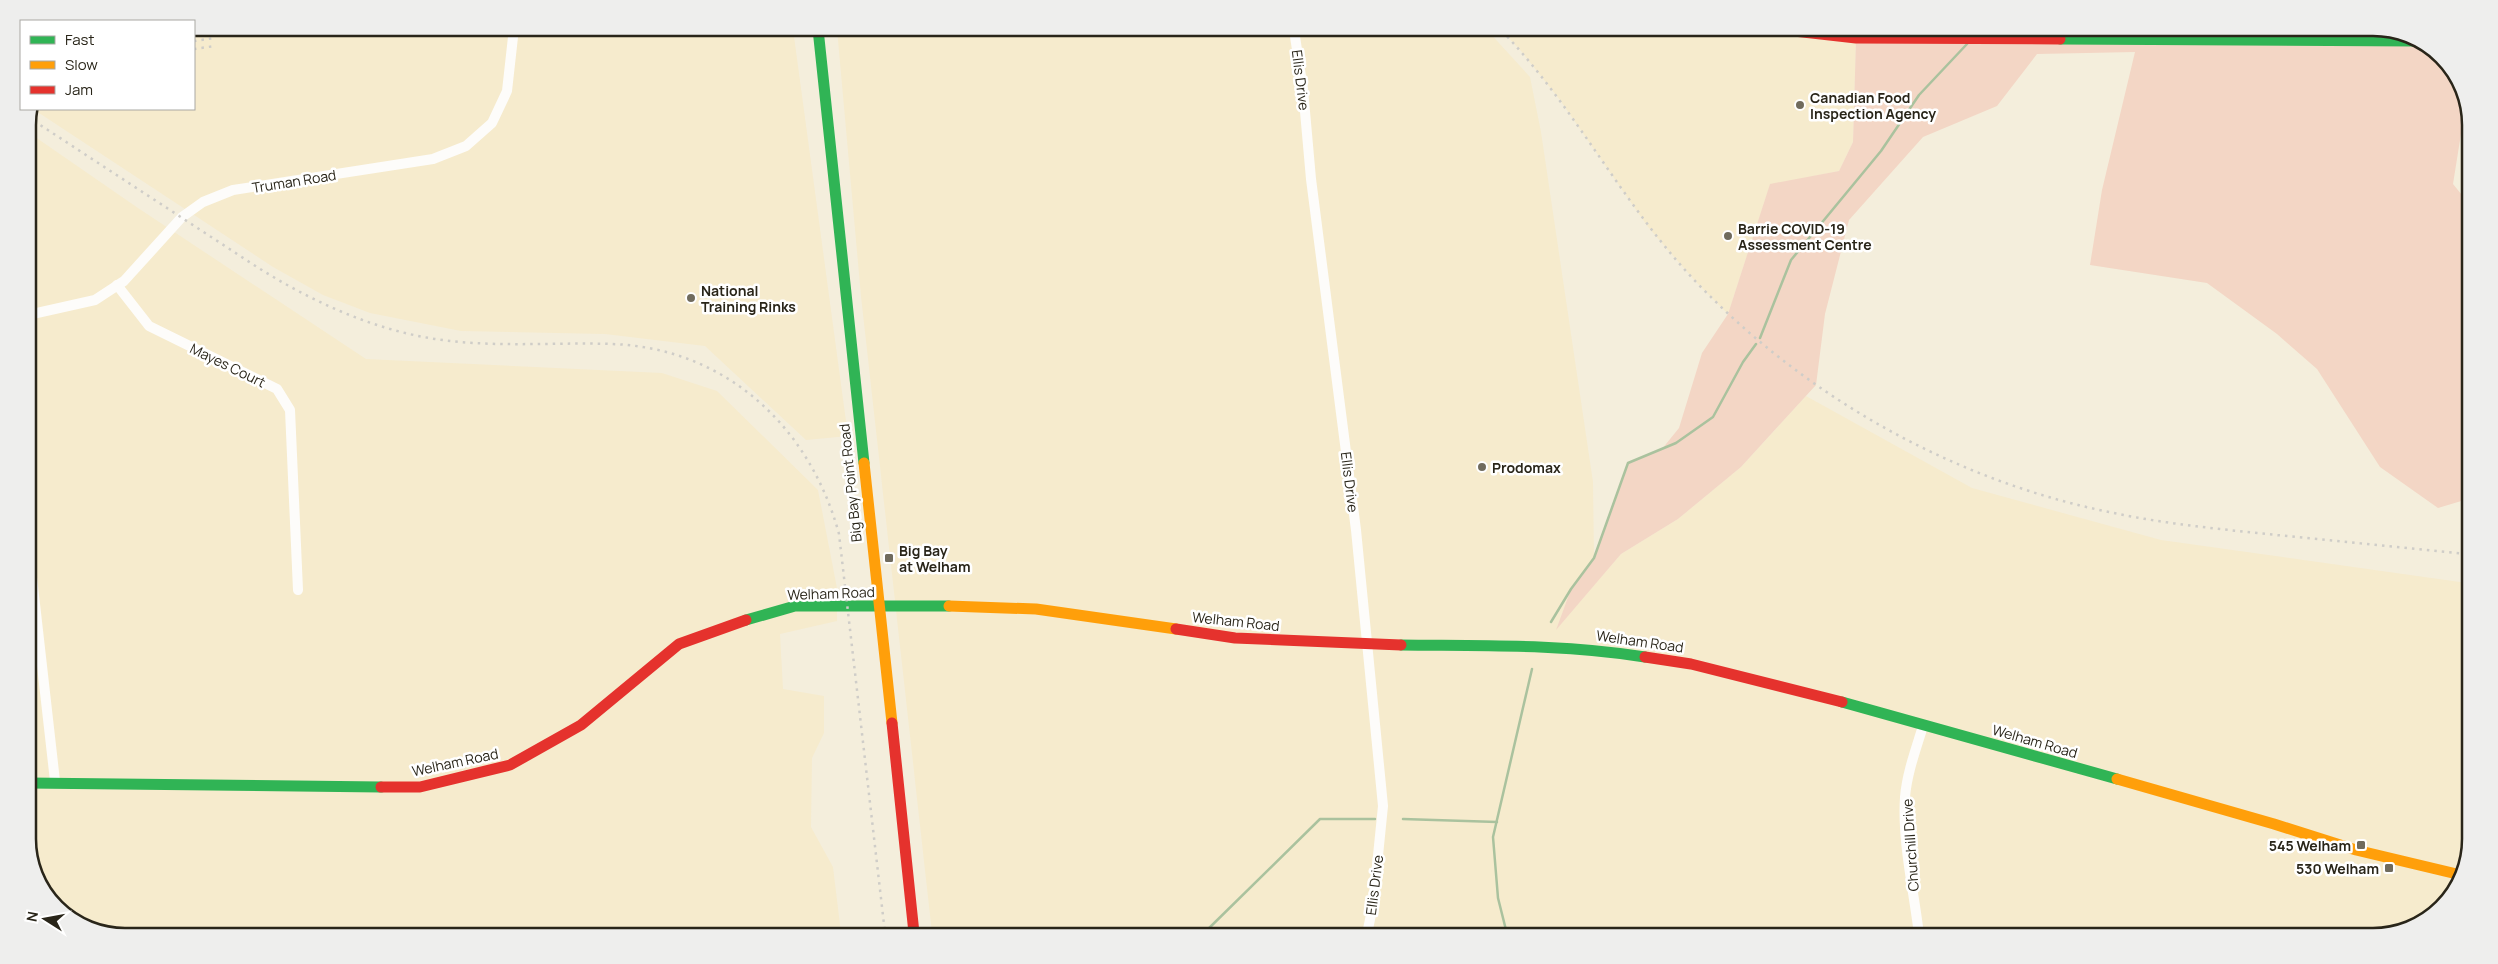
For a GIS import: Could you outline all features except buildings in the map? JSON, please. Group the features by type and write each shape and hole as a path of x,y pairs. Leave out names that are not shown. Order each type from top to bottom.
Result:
{"street":[{"name":"Truman Road","path":"36,313 95,300 124,280 182,217 203,202 233,190 433,159 466,146 492,123 507,91 513,36"},
{"name":"Big Bay Point Road","path":"819,36 913,928"},
{"name":"Ellis Drive","path":"1295,36 1303,89 1311,179 1356,530 1383,806 1373,906 1368,928"},
{"path":"1838,36 1856,38 2401,41"},
{"name":"Mayes Court","path":"117,285 149,326 277,389 290,410 298,590"},
{"name":"Welham Road","path":"36,783 420,787 510,765 532,754 580,726 650,666 679,644 761,615 795,606 968,606 1036,609 1235,638 1367,645 1545,646 1595,650 1691,664 1814,694 2274,824 2356,850 2455,874"},
{"path":"36,613 55,782"},
{"name":"Churchill Drive","path":"1918,928 1907,837 1905,797 1911,766 1923,726"}],"shaded area":[{"path":"195,36 794,36 848,436 806,440 705,346 605,334 461,331 370,313 323,295 273,267 37,112 38,110 195,110"},
{"path":"838,36 1493,36 1530,77 1541,132 1593,482 1594,558 1571,589 1557,628 1621,554 1678,519 1741,467 1806,396 1972,488 2161,540 2462,582 2462,839 2459,862 2450,883 2443,893 2436,902 2422,913 2396,925 2373,928 931,928 861,296"},
{"path":"1507,36 1838,36 1856,38 1853,142 1839,171 1770,185 1728,314 1697,283 1648,227 1560,100"},
{"path":"1838,36 2373,36 2396,39 2412,45 2427,55 2436,62 2450,81 2457,97 2462,120 2453,184 2462,195 2462,501 2438,508 2380,467 2317,369 2277,334 2207,283 2090,265 2102,190 2135,52 2037,54 1997,106 1923,137 1849,220 1825,314 1816,385 1741,467 1678,519 1621,554 1556,630 1571,589 1594,558 1628,463 1662,449 1679,428 1702,353 1728,314 1770,184 1839,171 1853,142 1856,39"},
{"path":"36,138 138,208 366,359 662,373 717,391 818,490 837,588 837,621 780,634 783,689 824,696 824,733 812,758 811,827 833,867 840,928 125,928 97,923 86,919 70,908 70,894 56,894 48,883 39,862 36,844"}],"waterway":[{"path":"1760,338 1791,260 1881,151 1919,95 1967,44"},
{"path":"1551,622 1571,589 1594,558 1628,463 1676,443 1713,417 1743,362 1756,344"},
{"path":"1506,928 1498,898 1493,837 1532,669"},
{"path":"1209,928 1320,819 1375,819"},
{"path":"1403,819 1497,822"}],"railway":[{"path":"1506,36 1553,92 1646,222 1698,284 1741,325 1787,363 1835,398 1886,429 1939,456 1994,479 2051,498 2109,512 2150,520 2213,528 2462,553"},
{"path":"195,41 215,38"},
{"path":"195,49 215,46"},
{"path":"36,122 257,267 320,302 365,321 411,334 457,342 612,344 653,349 691,360 726,378 757,400 784,428 807,460 826,495 839,534 884,928"}],"traffic: fast":[{"path":"819,36 864,463"},
{"path":"2060,39 2401,41"},
{"path":"746,620 795,606 949,606"},
{"path":"1401,645 1554,648 1645,657"},
{"path":"1842,702 2117,779"},
{"path":"36,783 381,787"}],"traffic: slow":[{"path":"864,463 892,723"},
{"path":"949,606 1036,609 1176,629"},
{"path":"2117,779 2274,824 2356,850 2455,874"}],"traffic: jam":[{"path":"1838,36 1856,38 2060,39"},
{"path":"381,787 420,787 510,765 581,725 679,644 746,620"},
{"path":"1176,629 1235,638 1401,645"},
{"path":"1645,657 1691,664 1842,702"},
{"path":"892,723 913,928"}],"place":[{"name":"Canadian Food Inspection Agency","path":"1800,105"},
{"name":"Barrie COVID-19 Assessment Centre","path":"1728,236"},
{"name":"National Training Rinks","path":"691,298"},
{"name":"Prodomax","path":"1482,467"},
{"name":"Big Bay at Welham","path":"889,558"},
{"name":"545 Welham","path":"2361,845"},
{"name":"530 Welham","path":"2389,868"}]}
